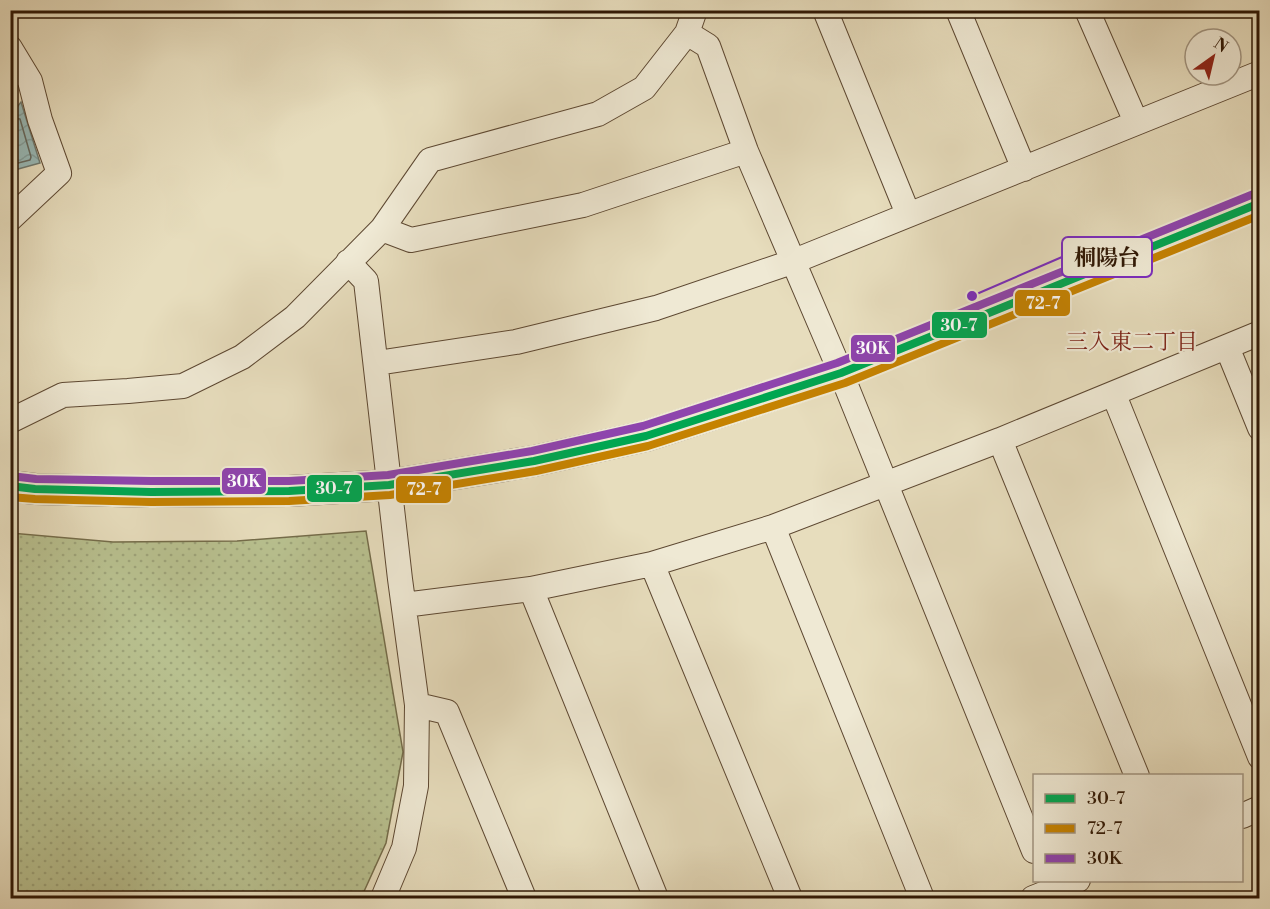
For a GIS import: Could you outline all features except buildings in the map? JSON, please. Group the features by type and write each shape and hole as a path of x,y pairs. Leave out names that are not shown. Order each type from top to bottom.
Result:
{"street":[{"path":"10,421 63,395 183,386 242,357 295,317 382,228 430,160 598,114 644,88 687,33 695,10"},
{"path":"825,10 908,214"},
{"path":"958,10 1024,169"},
{"path":"1087,10 1136,122"},
{"path":"687,33 708,46 746,151 841,374 1033,846"},
{"path":"10,48 30,81 40,120 59,173 10,219"},
{"path":"376,363 516,342 646,311 792,262 1136,122 1258,78"},
{"path":"382,228 411,240 583,205 746,151"},
{"path":"10,486 35,489 163,492 289,491 389,485 534,461 646,436 841,374 1260,203"},
{"path":"348,262 366,281 417,705 416,786 404,848 383,898"},
{"path":"404,605 531,589 651,564 773,527 1113,395 1260,333"},
{"path":"1227,347 1260,428"},
{"path":"1113,395 1260,757"},
{"path":"1000,440 1136,774"},
{"path":"773,527 922,898"},
{"path":"651,564 790,898"},
{"path":"531,589 656,898"},
{"path":"417,705 447,712 524,898"},
{"path":"1243,816 1260,808"},
{"path":"1046,892 1073,882"}],"green space":[{"path":"366,531 403,752 386,843 361,898 11,898 11,533 113,542 237,541"}],"water":[{"path":"21,102 40,163 11,171 11,115"}],"transit line":[{"name":"30K","path":"11,476 36,479 289,481 388,475 532,451 643,426 837,363 1256,193"},
{"name":"30-7","path":"10,486 35,489 151,492 289,491 389,485 534,461 646,436 841,373 1260,203"},
{"name":"72-7","path":"10,497 151,502 289,501 390,495 536,471 648,446 845,383 1260,215"}],"place":[{"name":"桐陽台","path":"972,296"}],"district":[{"name":"三入東二丁目","path":"1132,341"}]}
